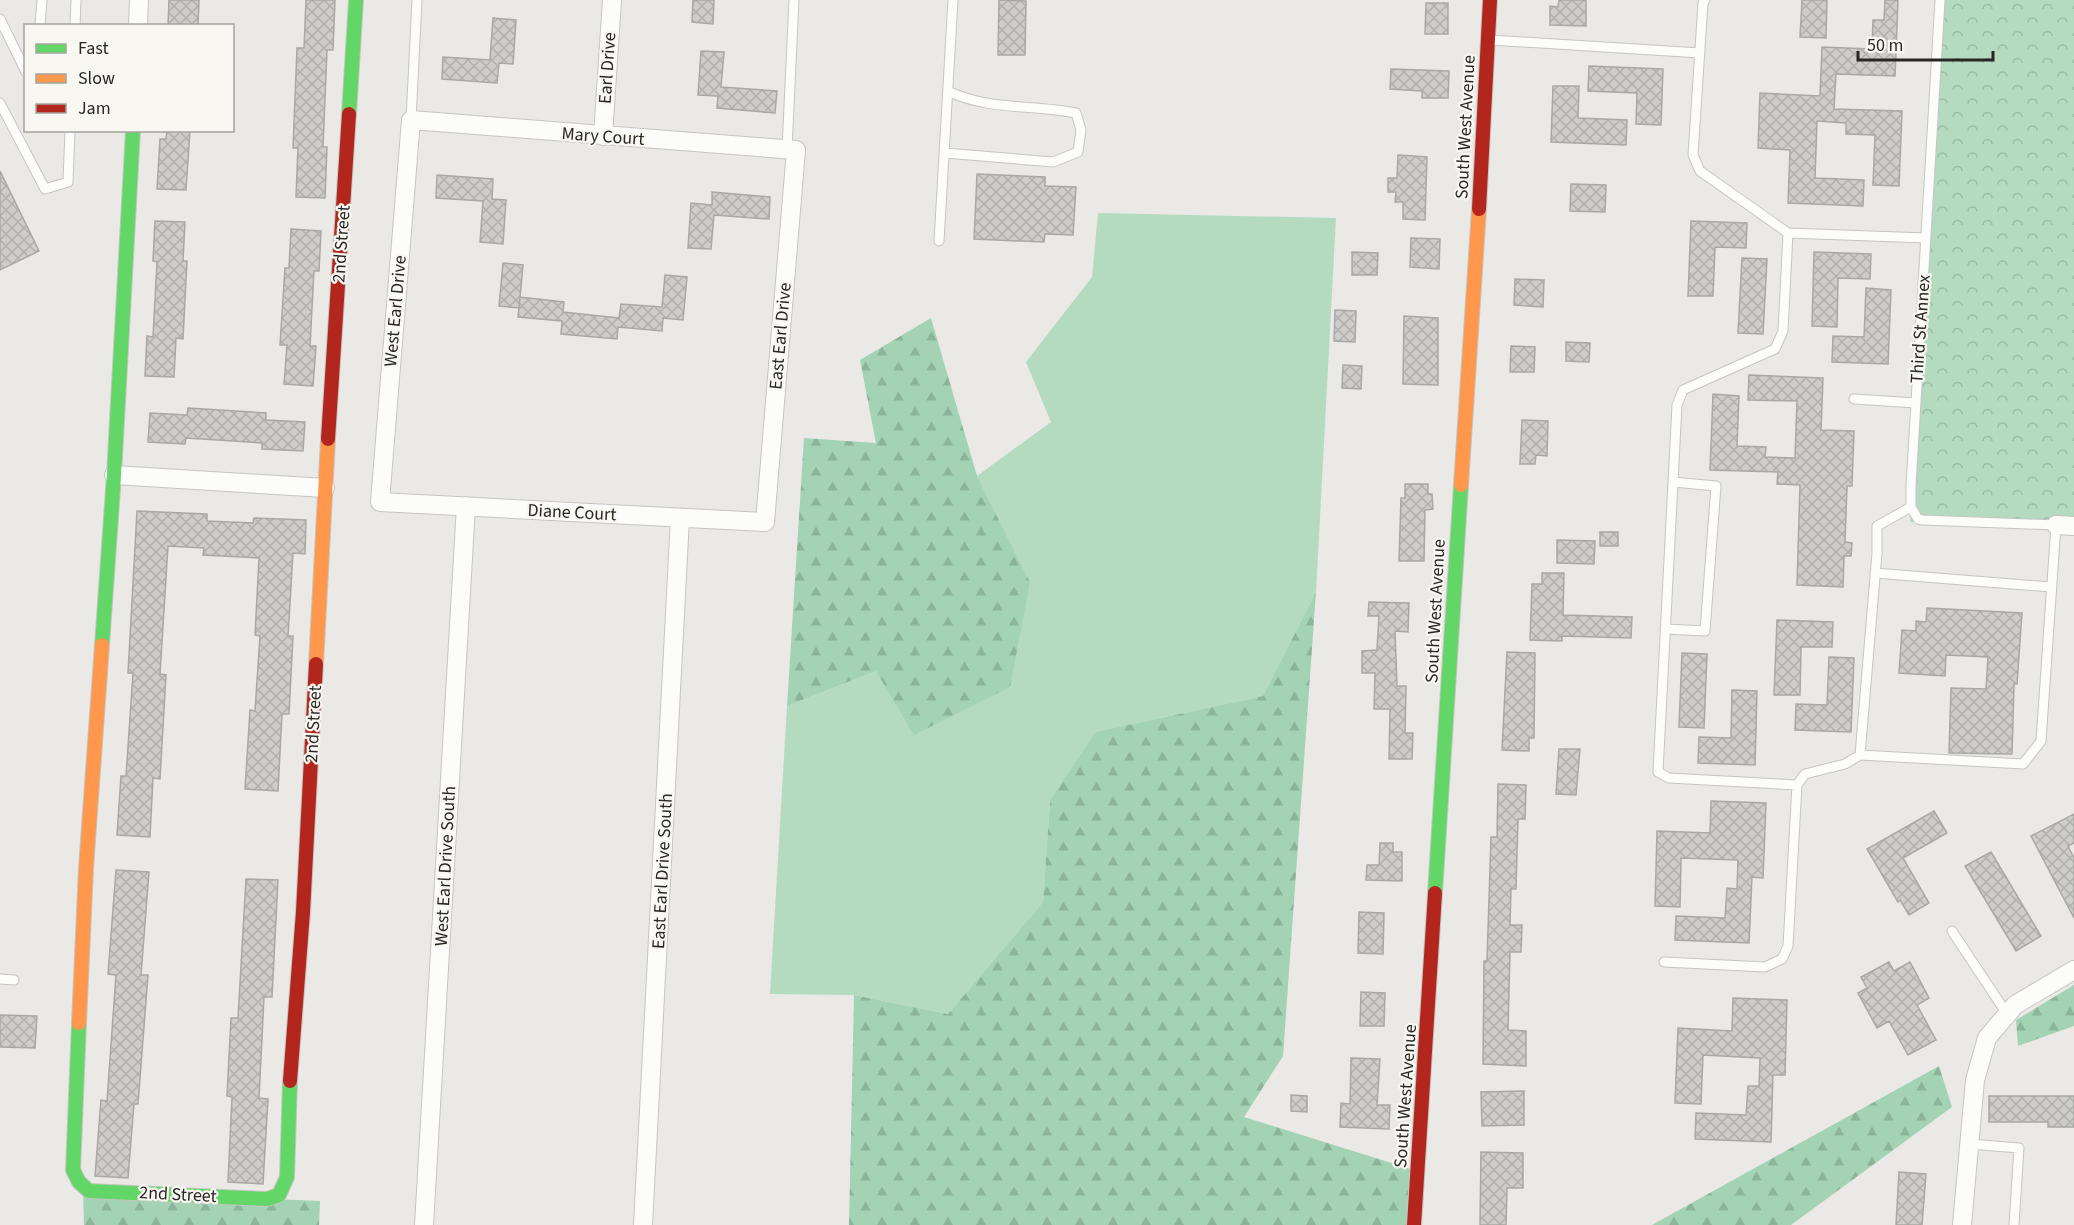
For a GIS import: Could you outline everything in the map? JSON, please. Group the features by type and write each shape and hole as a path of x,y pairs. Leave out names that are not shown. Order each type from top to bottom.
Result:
{"street":[{"path":"138,24 139,0"},
{"name":"2nd Street","path":"133,132 114,475 86,868 74,1170 76,1179 82,1187 89,1191 267,1199 279,1196 287,1177 291,1060 303,912 325,488 356,0"},
{"name":"Earl Drive","path":"603,136 612,0"},
{"name":"South West Avenue","path":"1414,1225 1482,164 1490,0"},
{"name":"Mary Court","path":"411,120 792,150"},
{"name":"West Earl Drive","path":"380,502 411,120"},
{"name":"East Earl Drive","path":"765,522 792,150"},
{"path":"114,475 325,488"},
{"name":"Diane Court","path":"380,502 765,522"},
{"name":"West Earl Drive South","path":"424,1225 466,506"},
{"name":"East Earl Drive South","path":"643,1225 680,518"},
{"path":"1962,1225 1975,1080 1987,1038 2015,1005 2074,970"}],"lane":[{"path":"40,24 42,0"},
{"path":"75,24 76,0"},
{"path":"411,120 417,0"},
{"path":"792,150 794,0"},
{"path":"939,241 953,0"},
{"path":"1705,0 1693,155 1700,171 1788,233 1926,238"},
{"name":"Third St Annex","path":"1911,507 1941,0"},
{"path":"0,19 24,68"},
{"path":"1488,40 1700,53"},
{"path":"945,153 1053,162 1078,152 1081,130 1076,113 1063,110 1005,107 965,99 948,91"},
{"path":"0,103 45,189 68,182 70,132"},
{"path":"1788,233 1783,332 1776,349 1683,390 1677,405 1658,772 1669,778 1797,785"},
{"path":"1854,399 1916,403"},
{"path":"1665,629 1705,631 1716,486 1673,482"},
{"path":"1664,963 1765,967 1782,960 1788,946 1797,785 1804,774 1845,764 1860,755 2023,764 2041,741 2051,587 2065,526 1923,520 1918,519 1911,507 1877,526 1860,755"},
{"path":"1875,573 2051,587"},
{"path":"1952,931 2007,1014"},
{"path":"0,980 14,980"},
{"path":"1970,1144 2019,1148 2014,1225"}],"green space":[{"path":"1941,0 2074,0 2074,531 1910,522"},
{"path":"1098,213 1336,218 1316,592 1263,696 1095,732 1050,800 1043,902 948,1014 854,995 770,994 787,706 876,671 1030,582 977,476 1051,422 1026,362 1092,277"},
{"path":"931,318 977,476 1030,582 1010,687 914,735 876,671 787,706 804,438 876,443 860,360"},
{"path":"1316,592 1283,1056 1244,1117 1417,1171 1414,1225 849,1225 854,995 948,1014 1043,902 1050,800 1095,732 1263,696"},
{"path":"2074,985 2074,1026 2018,1046 2016,1020"},
{"path":"1939,1066 1952,1107 1791,1225 1652,1225"},
{"path":"83,1191 320,1201 319,1225 84,1225"}],"building":[{"path":"169,0 199,0 198,24 168,24"},
{"path":"306,0 335,0 333,50 327,50 323,147 327,147 325,198 296,197 298,148 293,148 297,48 304,48"},
{"path":"693,0 714,0 713,24 692,22"},
{"path":"999,0 1026,1 1025,55 998,55"},
{"path":"1559,0 1586,0 1586,26 1550,25 1550,6 1558,7"},
{"path":"1802,0 1827,0 1826,38 1800,37"},
{"path":"1885,0 1898,0 1895,76 1836,74 1834,109 1902,111 1899,186 1873,185 1875,135 1846,134 1846,123 1817,121 1815,178 1864,180 1863,206 1788,203 1790,150 1758,148 1760,93 1820,96 1822,47 1872,49 1873,20 1884,20"},
{"path":"1426,3 1448,3 1448,34 1425,34"},
{"path":"493,18 516,20 513,64 499,63 497,83 442,79 443,57 490,60"},
{"path":"701,51 724,52 721,87 777,91 775,113 717,108 718,96 698,95"},
{"path":"1589,66 1663,69 1661,125 1636,124 1637,93 1588,91"},
{"path":"1391,69 1449,71 1448,98 1422,98 1422,91 1390,89"},
{"path":"1553,86 1579,86 1578,118 1627,120 1626,145 1551,142"},
{"path":"167,132 190,132 186,190 157,189 160,139 166,139"},
{"path":"1398,155 1427,157 1425,220 1403,219 1403,202 1395,202 1396,192 1388,192 1388,178 1397,178"},
{"path":"0,171 39,251 0,270"},
{"path":"977,174 1045,177 1045,186 1076,187 1073,235 1045,234 1044,242 974,239"},
{"path":"437,175 493,179 492,199 506,200 503,244 480,242 483,201 436,198"},
{"path":"1571,184 1606,185 1605,212 1570,211"},
{"path":"712,192 770,197 769,219 714,215 711,249 688,248 691,203 712,205"},
{"path":"155,221 185,222 183,261 187,261 183,339 176,338 174,377 145,376 147,336 153,337 157,262 153,261"},
{"path":"1691,221 1747,223 1746,248 1715,247 1713,296 1688,296"},
{"path":"291,229 321,231 319,271 314,271 310,346 316,346 313,386 284,384 287,345 280,345 285,268 289,268"},
{"path":"1411,238 1440,239 1439,269 1410,267"},
{"path":"1352,252 1378,253 1377,275 1352,275"},
{"path":"1814,252 1871,254 1870,279 1838,278 1837,327 1812,326"},
{"path":"1742,258 1767,259 1763,334 1738,333"},
{"path":"503,263 523,265 519,308 499,306"},
{"path":"665,275 687,277 683,320 663,318 662,331 618,327 617,339 561,334 562,321 518,317 520,297 564,302 563,312 619,318 621,304 662,307"},
{"path":"1515,279 1544,280 1543,307 1514,305"},
{"path":"1866,288 1891,290 1888,364 1832,362 1833,336 1864,337"},
{"path":"1335,310 1356,311 1355,342 1334,341"},
{"path":"1404,316 1438,318 1438,385 1403,384"},
{"path":"1566,342 1590,343 1589,362 1566,361"},
{"path":"1511,346 1535,347 1534,372 1510,372"},
{"path":"1343,365 1362,366 1361,389 1342,388"},
{"path":"1749,375 1823,378 1821,430 1854,431 1852,486 1847,486 1845,542 1852,543 1851,556 1844,556 1843,587 1797,585 1800,485 1777,484 1778,472 1710,470 1713,394 1739,396 1737,446 1766,447 1765,457 1795,458 1797,401 1748,400"},
{"path":"188,408 266,413 266,420 305,422 303,451 262,449 262,443 186,438 185,444 148,442 150,413 187,415"},
{"path":"1522,420 1548,421 1547,456 1536,455 1535,464 1520,464"},
{"path":"1405,484 1428,484 1428,494 1432,494 1433,509 1425,510 1424,561 1399,561 1401,498 1405,498"},
{"path":"137,511 207,514 207,521 253,523 254,518 306,520 305,554 293,553 288,636 293,636 289,714 282,714 278,791 245,789 250,710 255,711 260,636 255,635 259,558 203,555 204,548 168,546 160,674 166,675 160,779 153,778 150,837 117,835 121,776 126,776 133,673 128,673"},
{"path":"1600,532 1618,532 1618,546 1600,546"},
{"path":"1557,540 1595,541 1594,564 1557,563"},
{"path":"1542,573 1564,573 1563,615 1632,617 1631,638 1562,636 1562,641 1530,640 1532,584 1542,584"},
{"path":"1369,602 1409,603 1408,632 1395,631 1397,686 1406,686 1405,733 1413,733 1412,759 1389,759 1390,709 1374,709 1375,673 1362,673 1362,651 1377,650 1379,616 1368,616"},
{"path":"1927,608 2022,613 2017,684 2014,684 2012,754 1949,753 1951,688 1986,689 1988,657 1946,655 1945,676 1899,673 1902,630 1916,631 1916,621 1926,622"},
{"path":"1777,620 1833,622 1832,647 1801,647 1800,695 1774,695"},
{"path":"1507,652 1535,653 1534,738 1529,738 1529,751 1502,750"},
{"path":"1682,653 1707,654 1704,728 1679,727"},
{"path":"1829,657 1854,658 1851,732 1795,730 1796,704 1827,705"},
{"path":"1732,690 1757,691 1755,765 1698,763 1699,737 1731,738"},
{"path":"1559,749 1580,749 1576,795 1556,794"},
{"path":"1498,784 1526,785 1525,819 1518,819 1516,889 1511,889 1510,925 1522,925 1521,952 1510,952 1508,1030 1526,1031 1526,1066 1483,1064 1484,961 1487,961 1491,837 1497,837"},
{"path":"1711,801 1766,803 1763,878 1752,877 1749,943 1675,940 1676,916 1725,918 1727,888 1737,889 1738,860 1681,858 1680,907 1655,906 1657,831 1710,833"},
{"path":"1934,811 1947,833 1903,858 1929,903 1909,915 1900,900 1898,902 1867,849"},
{"path":"2074,814 2074,843 2068,846 2074,858 2074,918 2031,836"},
{"path":"1380,843 1393,843 1393,852 1402,852 1402,881 1366,880 1367,865 1379,865"},
{"path":"1991,852 2041,936 2016,951 1965,866"},
{"path":"116,870 149,872 141,975 148,975 138,1104 134,1104 128,1178 95,1176 101,1100 107,1101 116,975 108,974"},
{"path":"246,879 278,880 272,997 264,997 259,1098 268,1099 263,1184 228,1182 232,1097 227,1096 231,1018 238,1018"},
{"path":"1359,912 1384,913 1383,954 1358,953"},
{"path":"1889,962 1894,971 1910,962 1929,998 1917,1005 1936,1040 1908,1055 1889,1021 1877,1028 1858,993 1867,988 1861,977"},
{"path":"1361,992 1385,993 1384,1026 1360,1026"},
{"path":"1733,998 1787,1000 1785,1075 1773,1075 1771,1142 1695,1139 1696,1113 1746,1115 1748,1086 1759,1086 1760,1058 1703,1055 1701,1104 1675,1103 1678,1028 1732,1031"},
{"path":"0,1015 37,1016 35,1048 0,1047"},
{"path":"1351,1058 1380,1059 1377,1105 1390,1105 1389,1129 1340,1127 1341,1103 1350,1104"},
{"path":"1524,1091 1524,1125 1482,1126 1481,1092"},
{"path":"1291,1095 1307,1096 1307,1112 1291,1111"},
{"path":"1989,1096 2074,1096 2074,1127 2048,1127 2048,1122 1989,1122"},
{"path":"1481,1152 1523,1153 1523,1188 1507,1188 1506,1225 1480,1225"},
{"path":"1899,1172 1926,1174 1922,1225 1896,1225"}],"traffic: fast":[{"path":"349,114 356,0"},
{"path":"102,645 133,132"},
{"path":"1435,893 1461,485"},
{"path":"79,1023 73,1170 79,1182 89,1191 267,1199 279,1195 287,1177 290,1081"}],"traffic: slow":[{"path":"1461,485 1479,209"},
{"path":"316,664 328,439"},
{"path":"79,1023 86,868 102,645"}],"traffic: jam":[{"path":"1479,209 1490,0"},
{"path":"328,439 349,114"},
{"path":"290,1081 303,912 316,664"},
{"path":"1414,1225 1435,893"}]}
